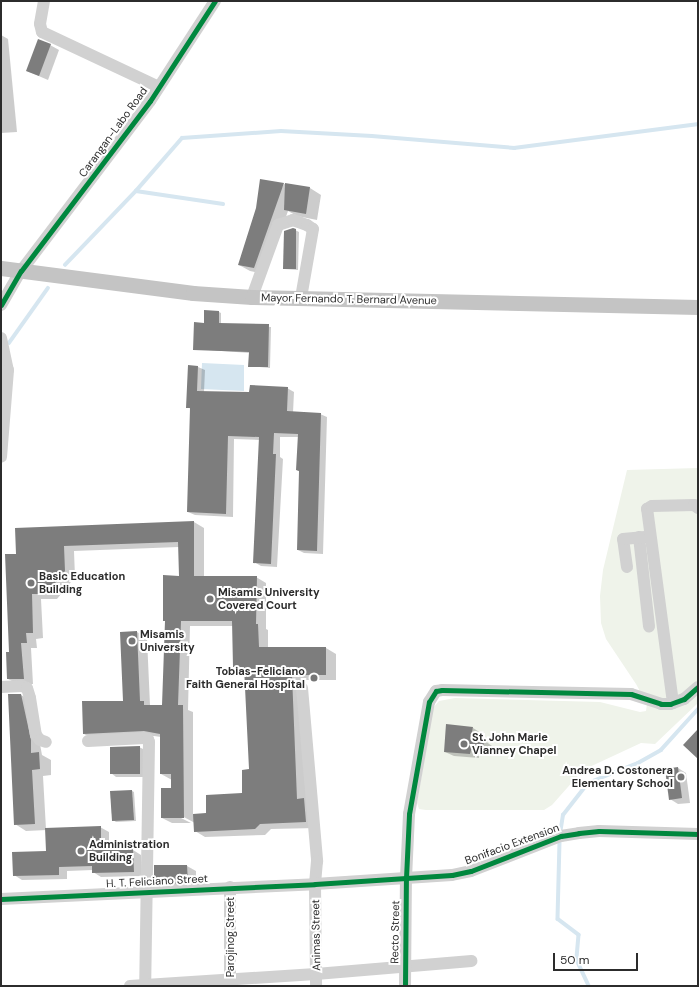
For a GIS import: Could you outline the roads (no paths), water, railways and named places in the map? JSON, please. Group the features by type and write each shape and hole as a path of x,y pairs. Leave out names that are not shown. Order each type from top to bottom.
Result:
{"main road":[{"name":"Mayor Fernando T. Bernard Avenue","path":"1,268 193,294 252,297 698,306"}],"street":[{"path":"44,1 40,24 42,32 159,87"},
{"name":"Carangan-Labo Road","path":"1,306 21,271 99,169 159,87 215,1"},
{"path":"252,297 278,225 293,220 313,229 301,298"},
{"path":"1,338 8,370 1,456"},
{"path":"649,626 645,537 647,510 649,507 694,505 698,508"},
{"path":"627,567 623,539 645,537"},
{"path":"645,537 673,703 684,699 698,687"},
{"path":"1,687 22,686 27,688 36,735 40,740 46,742"},
{"name":"Animas Street","path":"302,688 317,861 315,884 316,980"},
{"name":"Recto Street","path":"405,986 406,878 409,814 429,702 436,691 626,694 642,697 662,704 673,703"},
{"path":"88,741 144,738 149,740 145,985"},
{"name":"Bonifacio Extension","path":"315,884 452,875 471,871 561,836 579,833 598,831 698,834"},
{"name":"H. T. Feliciano Street","path":"1,899 315,884"},
{"name":"Parojinog Street","path":"230,887 230,983"},
{"path":"130,986 316,980 405,967 471,961"}],"waterway":[{"path":"136,191 182,138 281,131 372,136 514,148 698,124"},
{"path":"65,265 136,191 223,204"},
{"path":"9,343 48,288"},
{"path":"560,834 563,815 588,783 638,763 661,750 698,709"},
{"path":"560,842 558,919 579,935 577,960 589,986"}],"place":[{"name":"Basic Education Building","path":"31,583"},
{"name":"Misamis University Covered Court","path":"210,599"},
{"name":"Misamis University","path":"132,641"},
{"name":"Tobias-Feliciano Faith General Hospital","path":"314,678"},
{"name":"St. John Marie Vianney Chapel","path":"464,744"},
{"name":"Andrea D. Costonera Elementary School","path":"681,777"},
{"name":"Administration Building","path":"81,851"}]}
